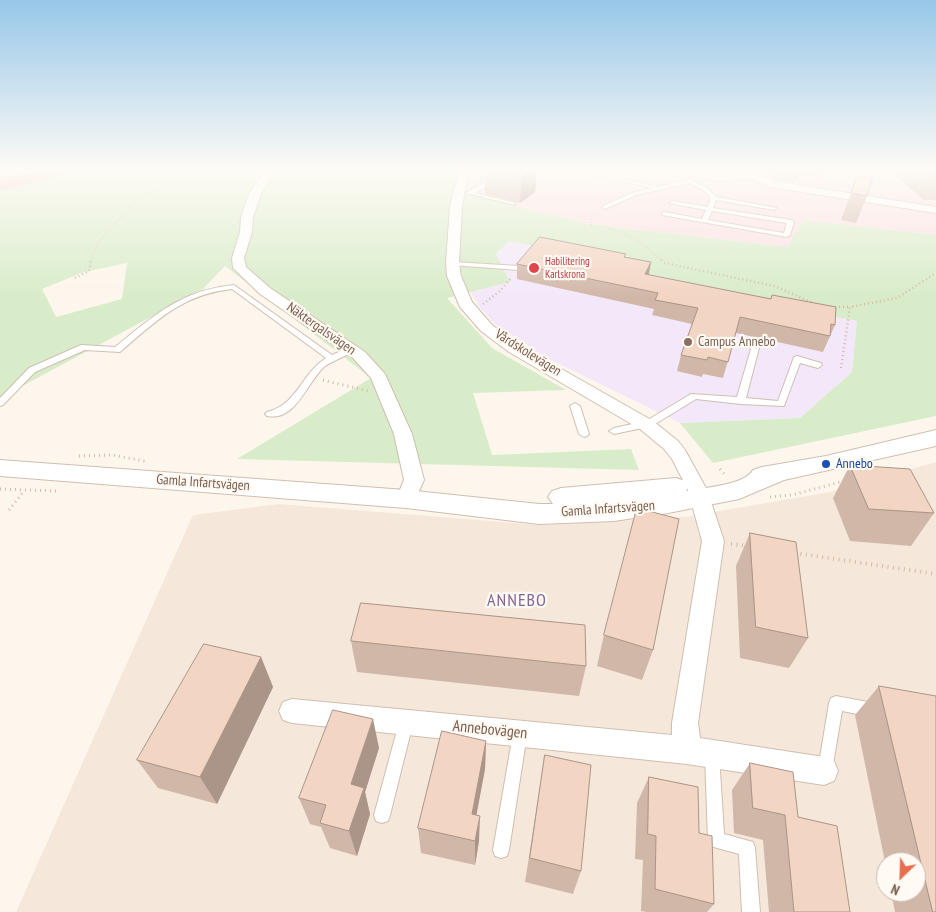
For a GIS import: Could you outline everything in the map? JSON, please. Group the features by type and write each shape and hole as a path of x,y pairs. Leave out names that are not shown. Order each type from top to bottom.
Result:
{"street":[{"name":"Näktergalsvägen","path":"250,214 238,258 240,268 254,281 350,350 379,377 403,434 414,480 406,499"},
{"name":"Vårdskolevägen","path":"455,214 454,276 459,292 487,327 506,343 535,361 603,396 649,424 672,446 686,466 697,492"},
{"name":"Gamla Infartsvägen","path":"0,468 406,499 539,514 614,511 697,492 739,490 776,474 936,438"},
{"path":"697,492 708,517 713,541 685,723 699,752"},
{"name":"Annebovägen","path":"292,710 699,752 824,771"}],"lane":[{"path":"664,214 787,235 791,222 738,214"},
{"path":"704,221 708,214"},
{"path":"453,264 520,268"},
{"path":"0,403 32,370 84,347 117,350 168,309 198,292 234,287 254,281"},
{"path":"234,287 331,358"},
{"path":"741,401 756,344"},
{"path":"270,414 279,412 293,404 310,376 321,365 331,358 350,350"},
{"path":"614,431 649,424 694,396 781,404 797,360 818,365"},
{"path":"575,406 584,434"},
{"path":"824,771 836,703 884,712"},
{"path":"382,815 406,722"},
{"path":"501,850 520,734"},
{"path":"699,752 716,840 747,848 751,912"}],"path":[{"path":"75,278 89,271 93,251 99,241 124,214"},
{"path":"594,214 591,217 591,225 621,231 638,241 665,263 774,286 822,306"},
{"path":"479,308 500,291 520,268"},
{"path":"831,307 850,308 897,298 936,273"},
{"path":"841,368 846,339 844,329 850,308"},
{"path":"310,376 387,396"},
{"path":"9,510 24,491"},
{"path":"713,541 752,547"},
{"path":"790,552 936,574"}],"shaded area":[{"path":"546,214 936,214 936,235 804,220 787,247 588,224"},
{"name":"Campus Annebo","path":"509,241 619,262 666,284 857,321 852,372 800,418 680,423 547,358 496,325 479,307 471,292 509,282 496,254"},
{"path":"936,462 936,912 16,912 193,515 279,504 540,525 685,517 830,492"}],"green space":[{"path":"0,214 546,214 588,224 787,247 804,220 936,235 936,416 713,463 680,423 800,418 852,372 857,321 666,284 619,262 509,241 496,254 510,282 447,298 492,348 566,390 473,393 492,455 631,449 639,470 237,459 371,378 225,266 203,289 0,398","holes":["127,263 122,299 56,317 42,289 84,272"]}],"building":[{"path":"540,237 626,254 624,257 651,262 645,274 771,299 772,295 836,307 835,325 831,324 830,336 740,317 728,362 708,357 707,360 681,355 698,308 655,300 658,293 517,264"},
{"path":"850,465 910,469 934,513 869,509"},
{"path":"637,508 679,519 653,650 604,635"},
{"path":"750,533 796,542 808,638 756,627"},
{"path":"361,603 585,625 586,666 351,641"},
{"path":"204,644 261,657 200,777 137,760"},
{"path":"879,686 936,696 936,912 933,912 926,883 926,852 919,852"},
{"path":"333,710 373,719 351,784 364,788 349,831 320,823 326,805 299,798"},
{"path":"442,731 486,741 472,814 480,816 475,841 418,828"},
{"path":"545,755 591,765 581,871 530,858"},
{"path":"750,763 793,772 798,817 837,826 850,912 794,912 785,815 753,808"},
{"path":"649,777 698,787 699,833 712,836 714,904 655,889 656,836 648,834"}],"place":[{"name":"Habilitering Karlskrona","path":"534,268"},
{"name":"Campus Annebo","path":"688,342"},
{"name":"Annebo","path":"826,464"}],"district":[{"name":"ANNEBO","path":"517,601"}]}
